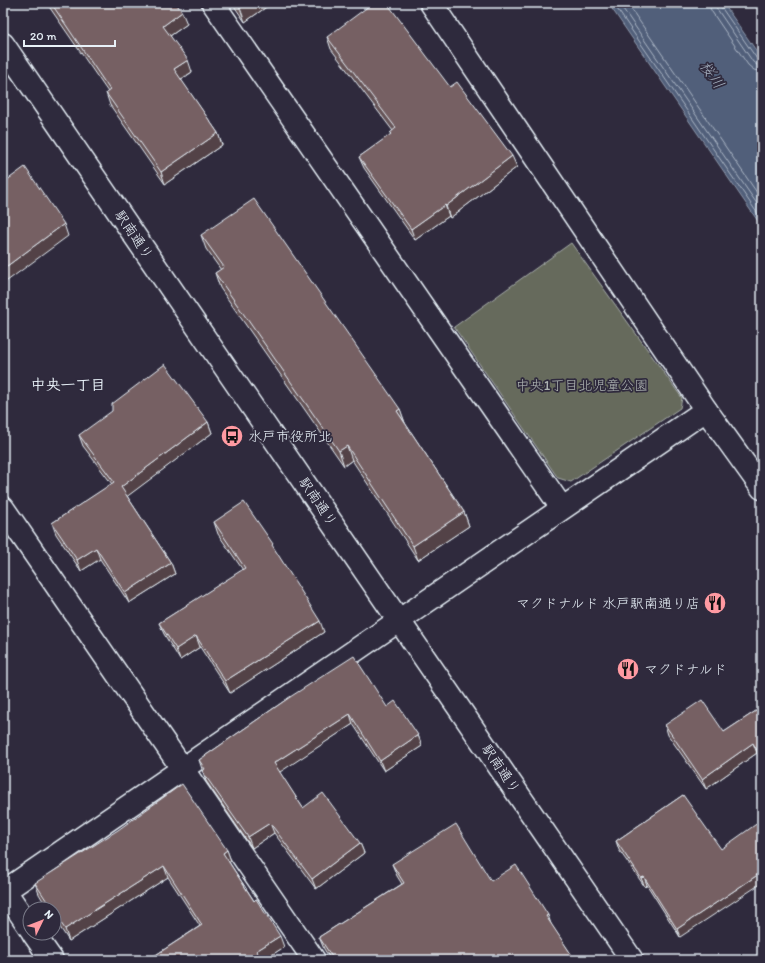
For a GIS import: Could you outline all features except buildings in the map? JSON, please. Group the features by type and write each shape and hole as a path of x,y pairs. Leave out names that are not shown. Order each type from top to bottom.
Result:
{"street":[{"path":"212,3 562,508"},
{"path":"431,3 706,410 762,488"},
{"name":"駅南通り","path":"3,44 632,960"},
{"path":"22,917 4,892 706,410"},
{"path":"3,508 314,960"},
{"path":"39,941 52,960"}],"green space":[{"name":"中央1丁目北児童公園","path":"571,243 682,398 680,408 571,482 558,478 454,327"}],"water":[{"name":"桜川","path":"608,3 723,3 762,59 762,227"}],"place":[{"name":"水戸市役所北","path":"232,436"},
{"name":"マクドナルド 水戸駅南通り店","path":"715,603"},
{"name":"マクドナルド","path":"628,669"}],"district":[{"name":"中央一丁目","path":"68,385"}]}
